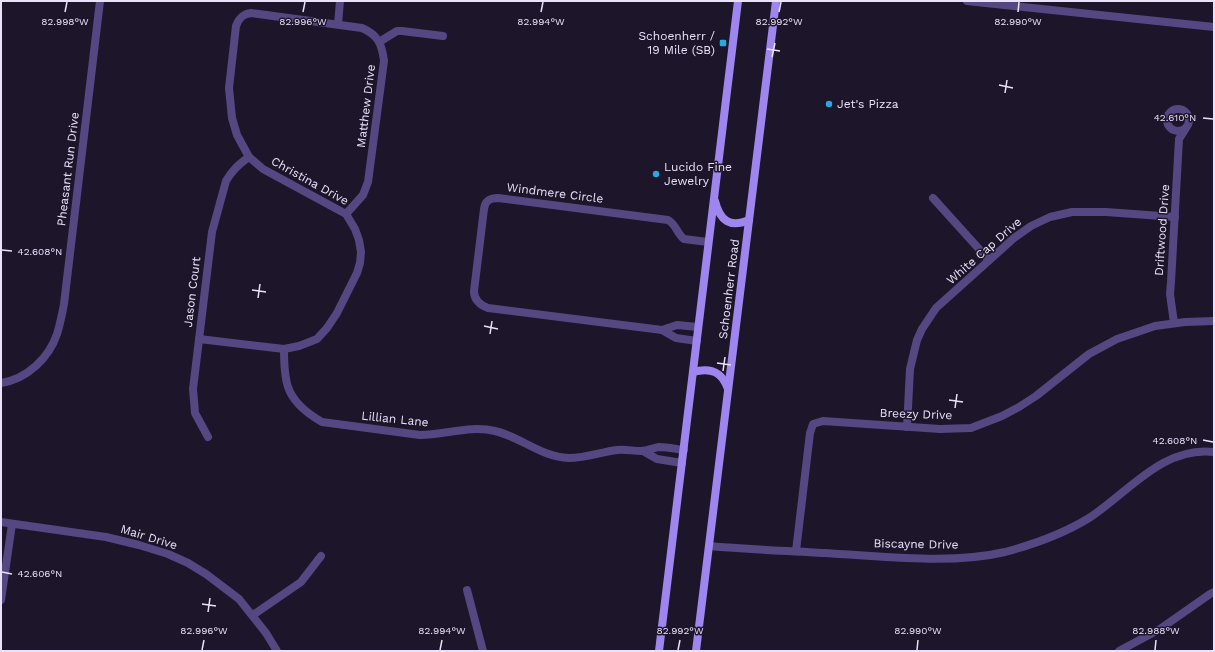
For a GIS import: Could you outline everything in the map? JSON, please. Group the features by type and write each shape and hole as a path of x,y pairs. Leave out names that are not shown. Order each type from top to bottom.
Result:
{"main road":[{"path":"659,651 738,1"},
{"name":"Schoenherr Road","path":"696,651 776,1"},
{"path":"714,199 719,214 726,221 738,224 749,220"},
{"path":"693,372 704,370 714,372 722,378 728,390"}],"street":[{"name":"Pheasant Run Drive","path":"1,382 18,378 30,372 40,362 53,343 60,324 64,304 100,1"},
{"path":"340,1 338,24 362,28 371,32 379,42 397,31 443,36"},
{"path":"967,1 1214,27"},
{"name":"Christina Drive","path":"199,339 284,349 299,346 317,339 327,328 337,313 357,273 360,252 359,240 355,229 346,214 273,175 256,163 249,156 237,135 230,106 229,88 238,21 241,16 251,13 338,24"},
{"name":"Matthew Drive","path":"346,214 363,195 368,182 384,61 383,50 379,42"},
{"path":"1171,130 1179,131 1186,128 1189,122 1188,115 1183,110 1172,110 1167,116 1167,123 1171,130 1179,139"},
{"name":"Driftwood Drive","path":"1174,323 1170,294 1179,139 1186,128"},
{"name":"Jason Court","path":"208,437 195,413 193,399 194,371 214,222 226,181 230,173 249,156"},
{"name":"Windmere Circle","path":"697,341 676,338 662,330 488,308 480,304 475,299 474,291 484,209 486,201 490,199 498,198 668,220 684,239 708,242"},
{"path":"933,198 989,260"},
{"name":"White Cap Drive","path":"907,427 910,369 917,340 922,329 936,308 989,260 1031,226 1050,217 1072,212 1106,212 1175,217"},
{"name":"Breezy Drive","path":"796,551 810,432 813,424 823,421 940,429 972,428 1002,416 1019,407 1036,396 1077,362 1100,347 1155,326 1174,323 1214,321"},
{"name":"Windmere Circle","path":"662,330 677,325 698,327"},
{"name":"Lillian Lane","path":"284,349 288,387 302,406 322,422 420,435 434,435 468,429 496,431 541,452 553,456 568,458 582,458 617,450 643,451 658,447 684,450"},
{"name":"Lillian Lane","path":"643,451 657,459 682,463"},
{"name":"Biscayne Drive","path":"709,546 932,559 988,556 1036,543 1074,527 1091,517 1157,466 1170,459 1189,453 1214,452"},
{"name":"Mair Drive","path":"1,522 106,537 144,546 188,563 239,599 266,632 277,651"},
{"path":"1,600 12,524"},
{"path":"253,615 302,582 321,556"},
{"path":"467,590 484,651"},
{"path":"1119,651 1160,629 1214,592"}],"place":[{"name":"Schoenherr / 19 Mile (SB)","path":"723,43"},
{"name":"Jet's Pizza","path":"829,104"},
{"name":"Lucido Fine Jewelry","path":"656,174"}]}
